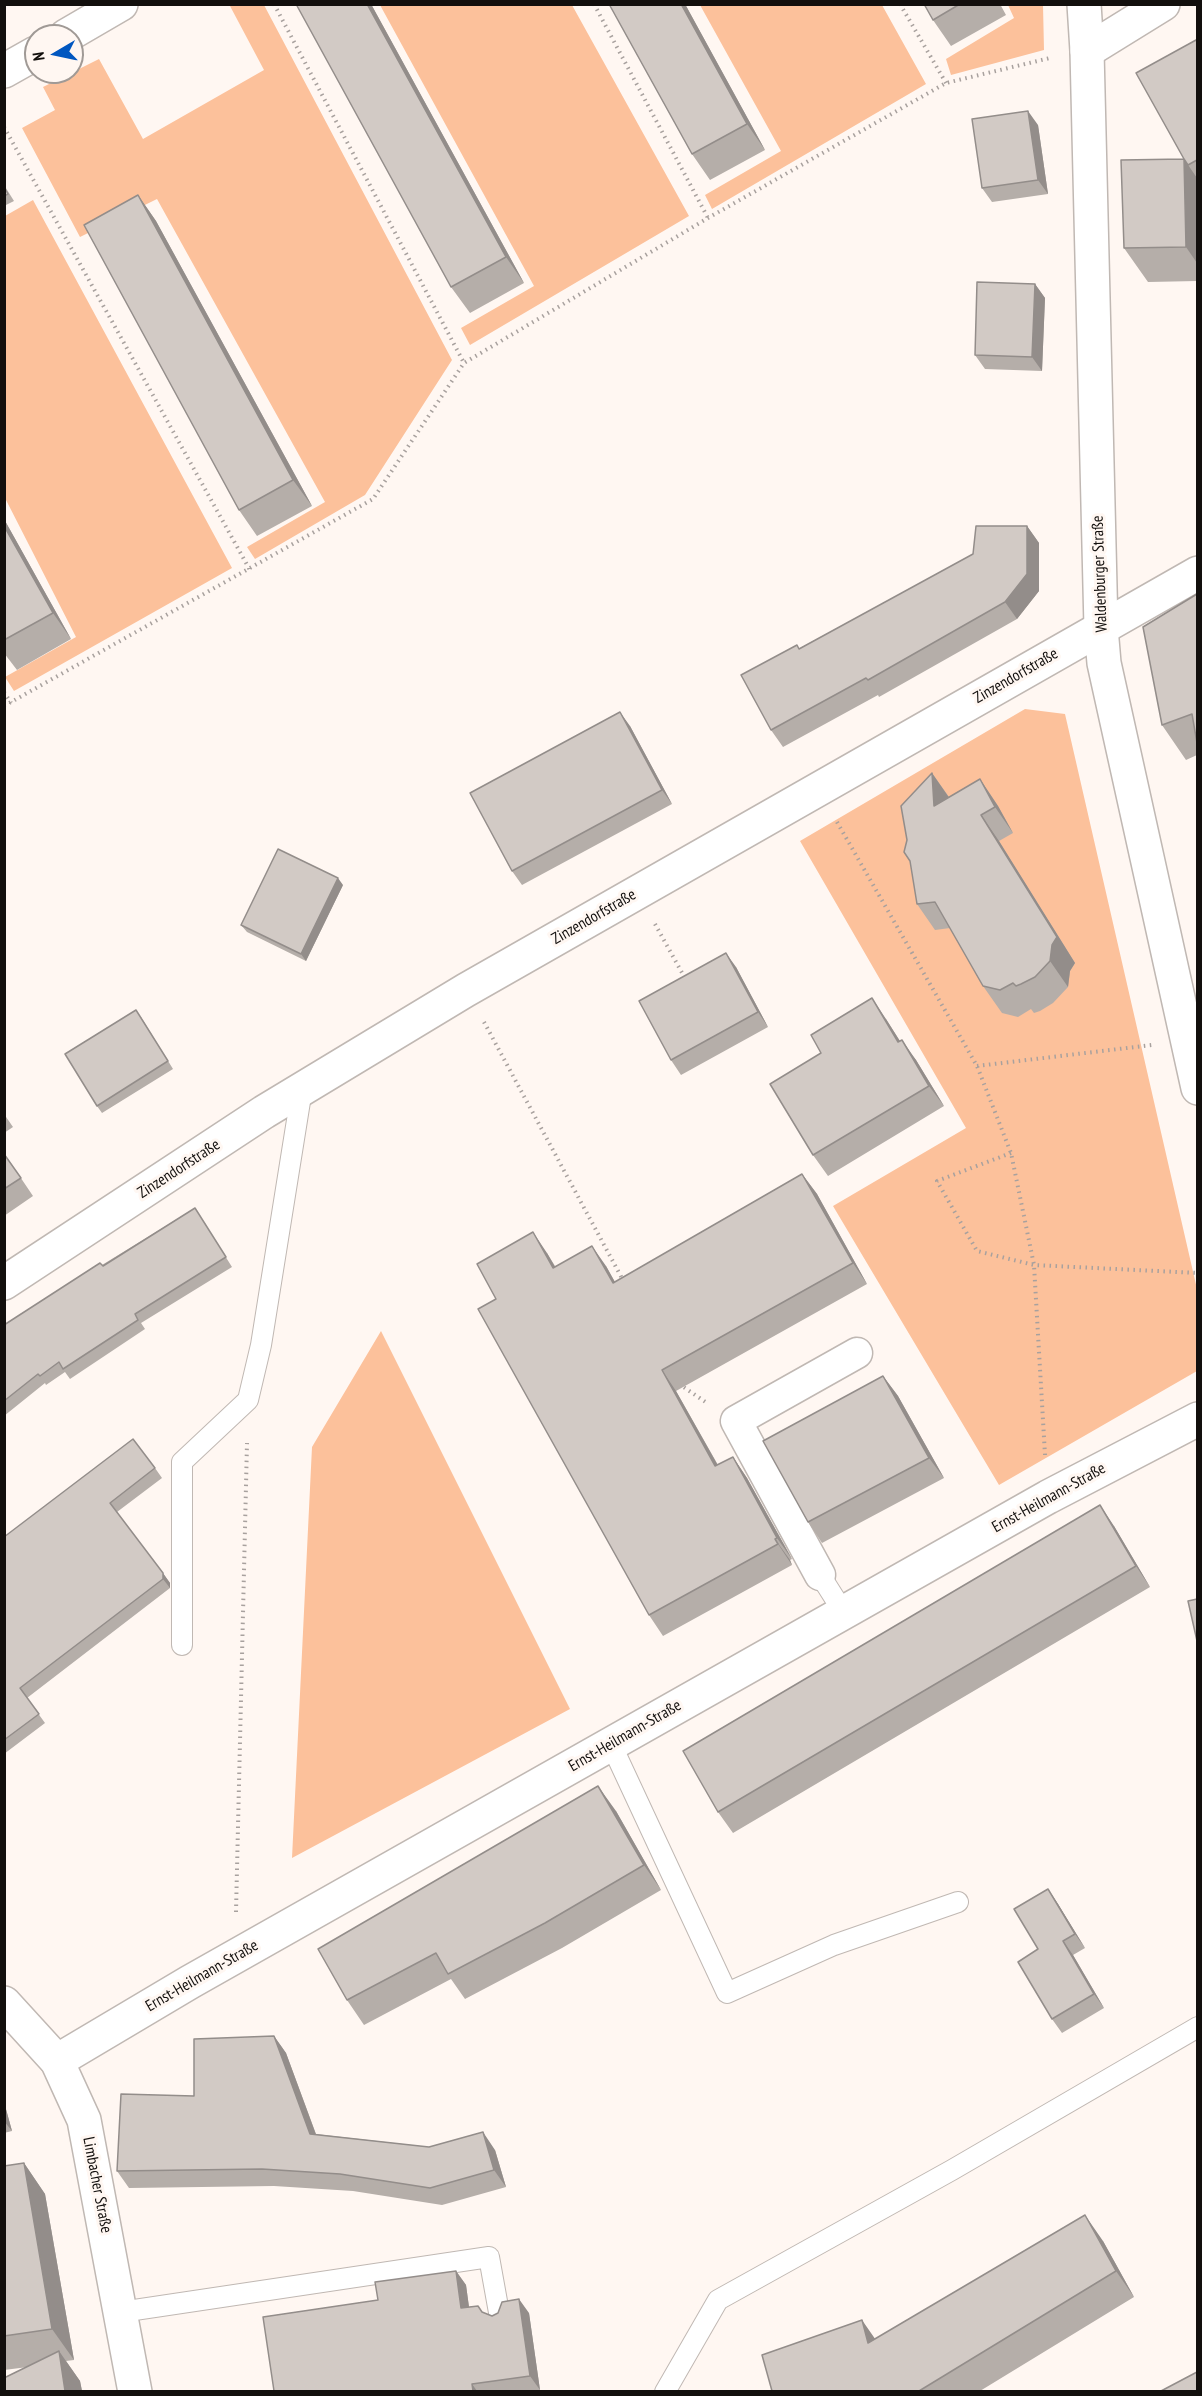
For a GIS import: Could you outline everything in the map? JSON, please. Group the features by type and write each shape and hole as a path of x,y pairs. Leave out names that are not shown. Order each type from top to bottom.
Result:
{"street":[{"path":"84,26 121,4"},
{"name":"Waldenburger Straße","path":"1084,4 1101,628 1104,663 1197,1088"},
{"path":"1087,51 1163,4"},
{"path":"4,71 24,60"},
{"name":"Zinzendorfstraße","path":"4,1283 302,1089 466,990 1197,573"},
{"path":"820,1575 736,1421 857,1353"},
{"name":"Ernst-Heilmann-Straße","path":"57,2061 235,1957 1048,1497 1197,1419"},
{"name":"Limbacher Straße","path":"4,2003 57,2061 84,2120 135,2391"}],"lane":[{"path":"182,1645 182,1462 248,1400 261,1345 302,1089"},
{"path":"820,1575 844,1613"},
{"path":"610,1744 727,1993 834,1945 958,1902"},
{"path":"665,2391 718,2300 952,2170 1197,2027"},
{"path":"121,2312 489,2257 500,2318"}],"path":[{"path":"274,4 465,363"},
{"path":"594,4 708,218"},
{"path":"900,4 946,83"},
{"path":"4,706 373,499 465,363 708,218 946,83 1087,51"},
{"path":"4,128 250,570"},
{"path":"4,692 11,703"},
{"path":"818,789 977,1066 1011,1153 1034,1265 1048,1497"},
{"path":"637,892 687,982"},
{"path":"485,1023 625,1283"},
{"path":"977,1066 1187,1041"},
{"path":"1011,1153 937,1181 977,1251 1034,1265 1197,1273"},
{"path":"675,1377 681,1387 736,1421"},
{"path":"235,1957 248,1400"}],"shaded area":[{"path":"264,5 452,360 365,495 255,559 247,547 325,502 157,199 80,237 22,128 55,110 43,87 49,84 84,84 84,66 99,59 143,139 264,70 230,6"},
{"path":"380,5 572,5 689,216 470,345 461,328 534,286"},
{"path":"700,5 882,5 926,84 712,209 705,195 781,151"},
{"path":"1008,5 1043,5 1044,50 951,75 946,59 1014,18"},
{"path":"33,200 232,568 14,691 5,677 76,637 5,498 5,216"},
{"path":"1025,709 1065,714 1197,1289 1197,1371 999,1485 833,1206 966,1128 800,841"},
{"path":"381,1331 570,1709 292,1858 312,1447"}],"building":[{"path":"296,4 367,4 506,257 451,287"},
{"path":"609,4 681,4 747,124 692,154"},
{"path":"924,4 960,4 933,20"},
{"path":"1196,40 1197,160 1188,165 1136,73"},
{"path":"1028,111 1038,180 982,188 972,119"},
{"path":"1184,159 1186,247 1124,248 1121,160"},
{"path":"138,195 293,480 239,510 84,225"},
{"path":"977,282 1035,284 1032,357 975,355"},
{"path":"4,526 53,613 4,640"},
{"path":"976,526 1027,526 1027,574 1005,602 868,680 866,678 771,730 741,675 797,645 799,649 973,554"},
{"path":"1197,594 1197,743 1192,714 1162,725 1143,627"},
{"path":"620,712 662,790 512,871 470,793"},
{"path":"932,773 934,806 980,779 995,807 981,815 1057,937 1052,945 1050,961 1035,977 1021,984 1016,986 1013,983 1000,990 983,986 935,902 917,904 910,861 904,852 907,840 901,806"},
{"path":"278,849 338,878 301,954 241,925"},
{"path":"726,953 758,1012 671,1060 639,1001"},
{"path":"872,998 898,1042 902,1040 929,1086 813,1155 770,1084 821,1053 811,1035"},
{"path":"136,1010 168,1061 97,1106 65,1054"},
{"path":"4,1154 21,1178 4,1189"},
{"path":"802,1174 853,1263 662,1370 715,1466 733,1457 777,1538 775,1539 778,1544 649,1615 478,1309 496,1299 477,1264 533,1232 553,1268 592,1246 613,1283"},
{"path":"195,1208 226,1257 135,1314 138,1320 63,1369 59,1362 40,1376 38,1374 4,1401 4,1325 100,1263 103,1266"},
{"path":"883,1376 929,1458 808,1522 763,1441"},
{"path":"133,1439 155,1468 110,1503 163,1573 163,1579 20,1688 39,1714 4,1740 4,1537"},
{"path":"1100,1505 1136,1566 718,1812 683,1751"},
{"path":"1197,1599 1197,1641 1188,1601"},
{"path":"598,1786 644,1865 545,1923 448,1974 436,1953 347,2000 318,1949"},
{"path":"1048,1889 1075,1934 1063,1941 1094,1994 1052,2019 1018,1962 1038,1949 1014,1909"},
{"path":"274,2036 310,2134 429,2147 483,2132 494,2170 430,2188 340,2174 262,2169 117,2171 121,2094 194,2096 194,2039"},
{"path":"24,2163 52,2329 4,2336 4,2166"},
{"path":"1085,2215 1116,2271 919,2391 772,2391 762,2355 862,2320 868,2343"},
{"path":"456,2271 461,2308 478,2306 482,2312 492,2316 498,2313 502,2302 519,2299 530,2376 472,2384 473,2391 274,2391 263,2317 378,2300 375,2282"},
{"path":"59,2351 65,2391 4,2391 4,2378"},
{"path":"1197,2372 1197,2391 1161,2391"}]}
